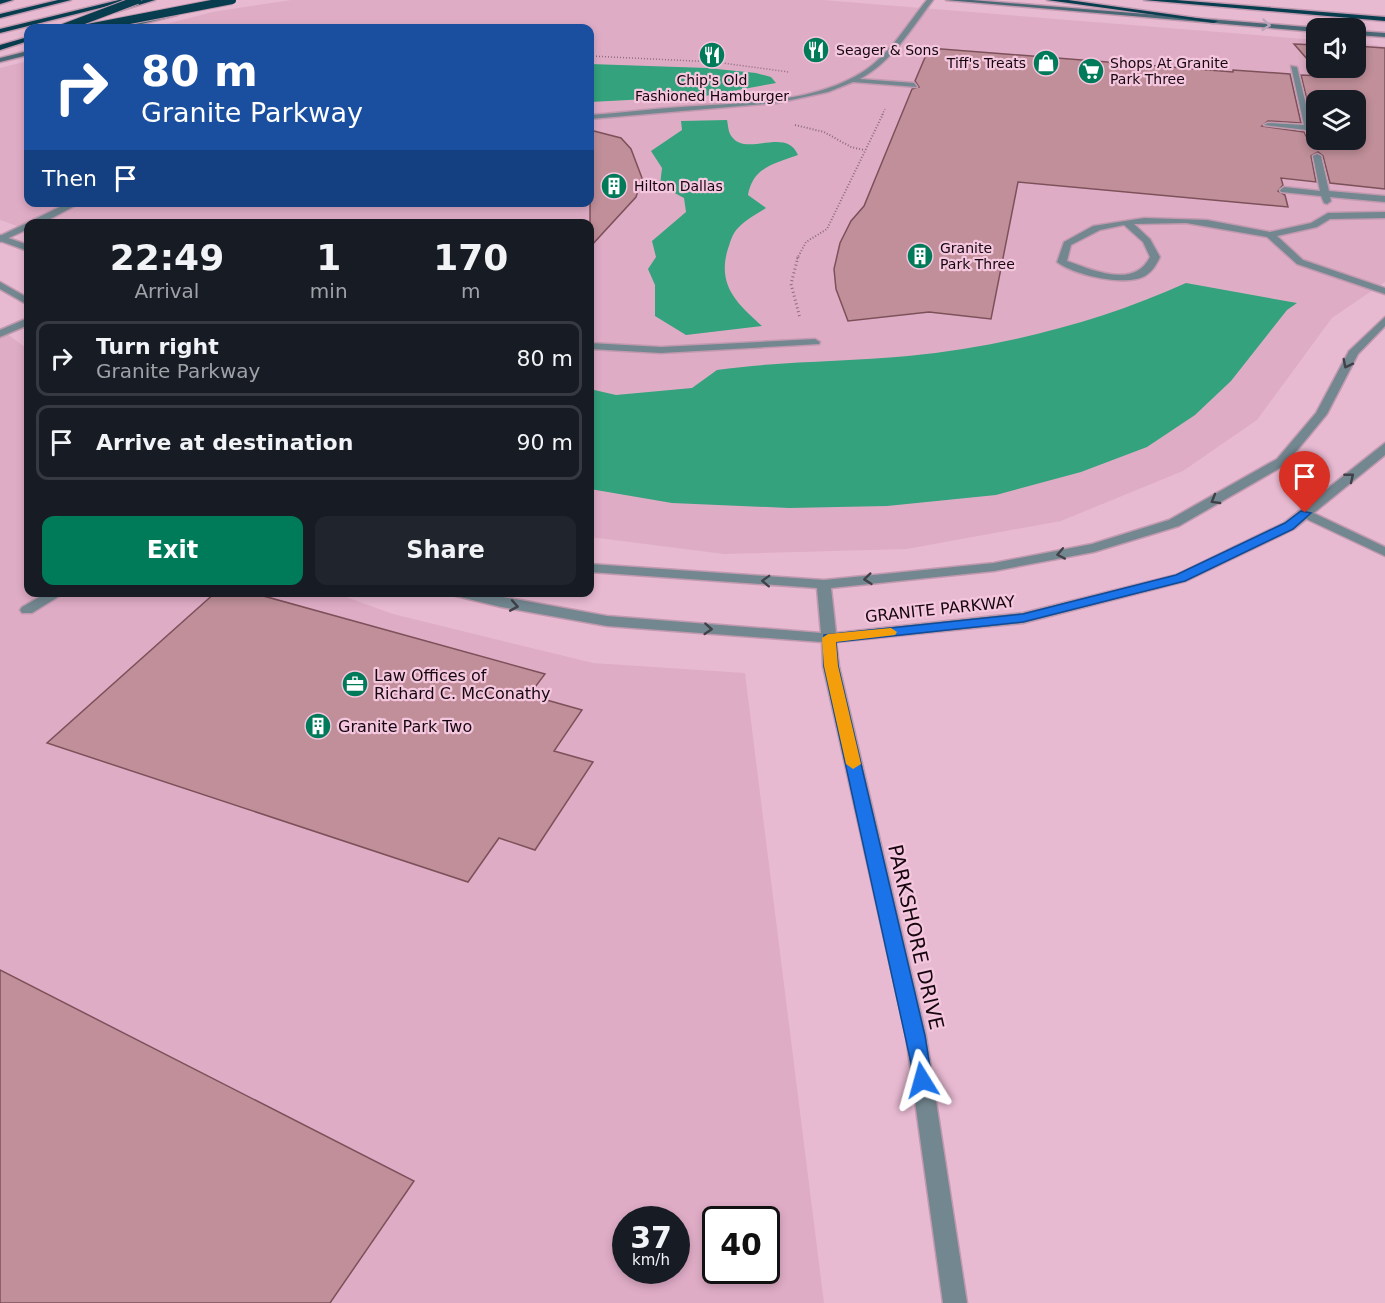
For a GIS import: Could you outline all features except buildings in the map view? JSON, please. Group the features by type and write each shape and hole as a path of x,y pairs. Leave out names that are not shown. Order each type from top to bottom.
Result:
{"highway":[{"path":"0,2 9,0"},
{"path":"0,16 67,0"},
{"path":"32,24 128,0"},
{"path":"73,24 136,0"},
{"path":"63,24 151,0"},
{"path":"108,24 230,0"},
{"path":"1051,0 1214,21"},
{"path":"1148,0 1385,19"},
{"path":"1263,0 1338,6"},
{"path":"0,32 24,26"},
{"path":"2,45 24,36"},
{"path":"2,45 24,42"}],"main road":[{"path":"136,24 230,0"},
{"path":"950,0 1306,29"},
{"path":"1366,34 1385,35"},
{"path":"0,60 24,54"}],"street":[{"path":"594,117 749,103 805,95 866,73 886,57 930,0"},
{"path":"1268,125 1310,130 1293,67"},
{"path":"848,80 914,85"},
{"path":"1317,156 1326,194 1328,216"},
{"path":"1284,190 1385,199"},
{"path":"43,219 68,207"},
{"path":"1128,224 1147,241 1155,257 1148,270 1130,278 1091,273 1062,262 1067,244 1099,228 1128,224 1177,219 1218,222 1270,235 1314,225 1328,216 1385,215"},
{"path":"1,239 24,228"},
{"path":"1270,235 1300,262 1385,291"},
{"path":"1,239 24,247"},
{"path":"0,285 24,300"},
{"path":"594,568 824,584 994,567 1094,548 1174,523 1281,462 1321,414 1353,353 1385,320"},
{"path":"0,334 24,323"},
{"path":"594,346 661,350 815,342"},
{"name":"GRANITE PARKWAY","path":"477,597 607,621 828,638 1023,618 1181,578 1289,526 1383,451 1385,447"},
{"path":"1305,513 1385,552"},
{"name":"PARKSHORE DRIVE","path":"824,584 831,666 916,1036 955,1303"},
{"path":"27,610 50,597"}],"path":[{"path":"594,56 715,62 798,73"},
{"path":"749,103 775,119 824,132 851,147 864,150"},
{"path":"815,342 801,318 791,284 794,264 806,242 827,229 887,104"}],"shaded area":[{"path":"291,0 823,0 1306,39 1306,78 1366,78 1366,44 1385,46 1385,282 1332,318 1257,420 1183,471 1061,521 907,549 724,554 594,538 594,219 24,219 24,229 0,220 0,68 24,62 24,207 594,207 594,24 166,24 212,12"},
{"path":"594,64 707,68 756,73 771,77 776,83 705,96 594,102"},
{"path":"727,120 730,134 736,141 745,144 784,143 792,147 798,155 773,164 755,178 748,195 766,208 737,229 727,252 725,275 732,294 762,326 686,335 655,316 655,285 648,269 656,257 652,241 686,212 684,198 660,185 662,168 651,151 682,130 681,121"},
{"path":"1186,283 1297,303 1287,310 1231,381 1195,415 1147,447 1081,472 996,495 887,506 789,508 672,503 594,490 594,390 616,395 692,388 717,370 943,352 1050,331 1120,310"},
{"path":"0,329 24,346 24,597 346,597 393,614 593,663 745,673 824,1303 0,1303"}],"slow traffic":[{"path":"853,764 831,666 828,638 891,632"}],"place":[{"name":"Seager & Sons","path":"816,50"},
{"name":"Chip's Old Fashioned Hamburger","path":"712,55"},
{"name":"Tiff's Treats","path":"1046,63"},
{"name":"Shops At Granite Park Three","path":"1091,71"},
{"name":"Hilton Dallas","path":"614,186"},
{"name":"Granite Park Three","path":"920,256"},
{"name":"Law Offices of Richard C. McConathy","path":"355,684"},
{"name":"Granite Park Two","path":"318,726"}],"route":[{"path":"922,1080 916,1036 831,666 828,638 1023,618 1181,578 1289,526 1305,513"}]}
